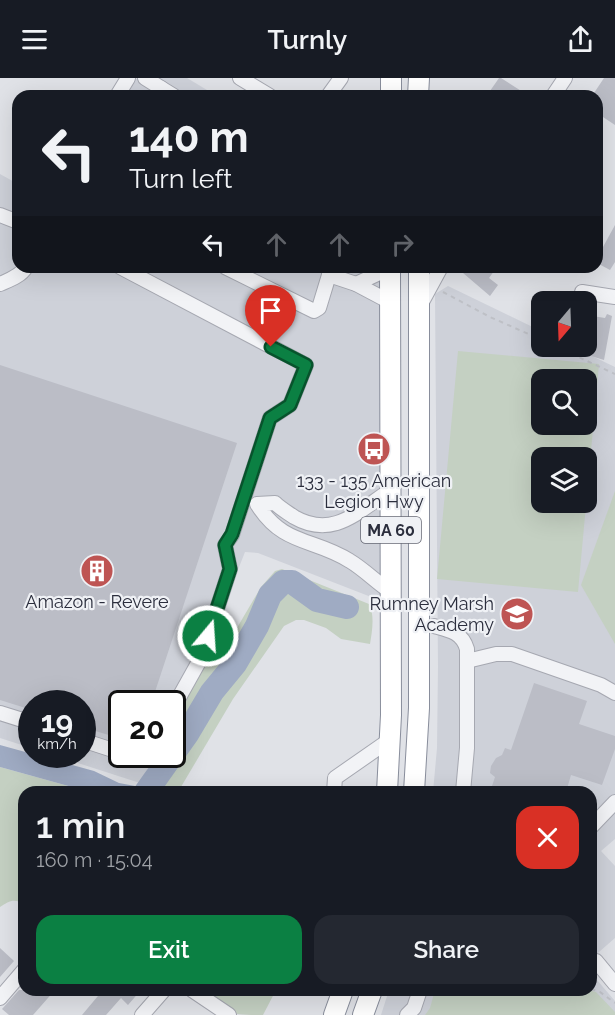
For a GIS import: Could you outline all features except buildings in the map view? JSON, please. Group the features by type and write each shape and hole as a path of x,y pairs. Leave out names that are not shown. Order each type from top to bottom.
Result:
{"highway":[{"name":"MA 60","path":"387,786 391,592 390,273"},
{"name":"MA 60","path":"414,786 418,708 419,273"},
{"path":"334,1015 341,996"},
{"path":"363,1015 370,996"}],"street":[{"path":"145,78 157,90"},
{"path":"240,78 260,90"},
{"path":"332,90 341,78"},
{"path":"0,284 21,273"},
{"path":"131,273 306,365 290,405 270,418 250,502 225,545 230,569 201,658 183,690"},
{"path":"237,273 314,311 319,308 329,273"},
{"path":"334,273 390,302"},
{"path":"356,284 379,273"},
{"path":"419,308 437,273"},
{"path":"597,294 615,297"},
{"path":"250,502 275,502 281,509 313,525 335,524 351,518 391,490"},
{"path":"250,502 280,531 349,560 391,592"},
{"path":"434,626 460,635 464,641 467,661 467,748 464,786"},
{"path":"467,661 496,654 512,654 601,685 615,693"},
{"path":"0,713 18,719"},
{"path":"334,786 335,778 390,740"},
{"path":"597,821 615,802"},
{"path":"597,962 615,984"},
{"path":"0,998 18,977"},
{"path":"142,1015 159,996"},
{"path":"201,996 229,1015"},
{"path":"407,1015 414,1008 418,996"}],"path":[{"path":"430,285 490,317 531,335"},
{"path":"579,357 615,374"},
{"path":"597,991 615,1004"}],"shaded area":[{"path":"137,78 187,78 207,90 129,90"},
{"path":"0,174 12,181 12,273 382,273 380,371 384,602 258,553 245,552 186,697 186,690 108,690 108,768 148,768 140,783 93,768 96,768 96,690 18,690 18,744 0,738"},
{"name":"Rumney Marsh Academy","path":"448,286 531,326 531,357 594,357 615,367 615,839 601,851 615,866 615,938 597,954 597,786 434,786 437,748 435,294"},
{"path":"597,980 615,1001 615,1015 381,1015 387,996 597,996"}],"green space":[{"path":"458,351 599,364 597,386 597,369 531,369 531,435 592,435 591,447 531,447 531,513 585,513 578,592 437,579"},
{"path":"615,491 615,644 581,585"},
{"path":"282,569 369,604 372,618 370,644 341,639 326,628 304,620 296,620 284,626 233,699 182,786 135,786 145,782 158,768 186,768 186,690 200,665 231,638 261,587 275,571"},
{"path":"0,767 68,786 18,786 18,901 12,901 0,907"},
{"path":"597,993 615,1012 615,1015 425,1015 433,996 597,996"},
{"path":"211,996 273,996 263,1015 236,1014 223,1009"}],"water":[{"path":"0,745 18,750 18,768 83,768 119,783 135,786 68,786 0,767"}],"waterway":[{"path":"150,786 187,734 212,692 235,664 257,626 270,595 283,582 292,582 317,600 347,607"}],"place":[{"name":"133 - 135 American Legion Hwy","path":"374,449"},
{"name":"Amazon - Revere","path":"97,571"},
{"name":"Rumney Marsh Academy","path":"517,614"}],"route":[{"path":"208,636 230,569 225,545 232,534 270,418 290,405 306,365 271,347"}]}
